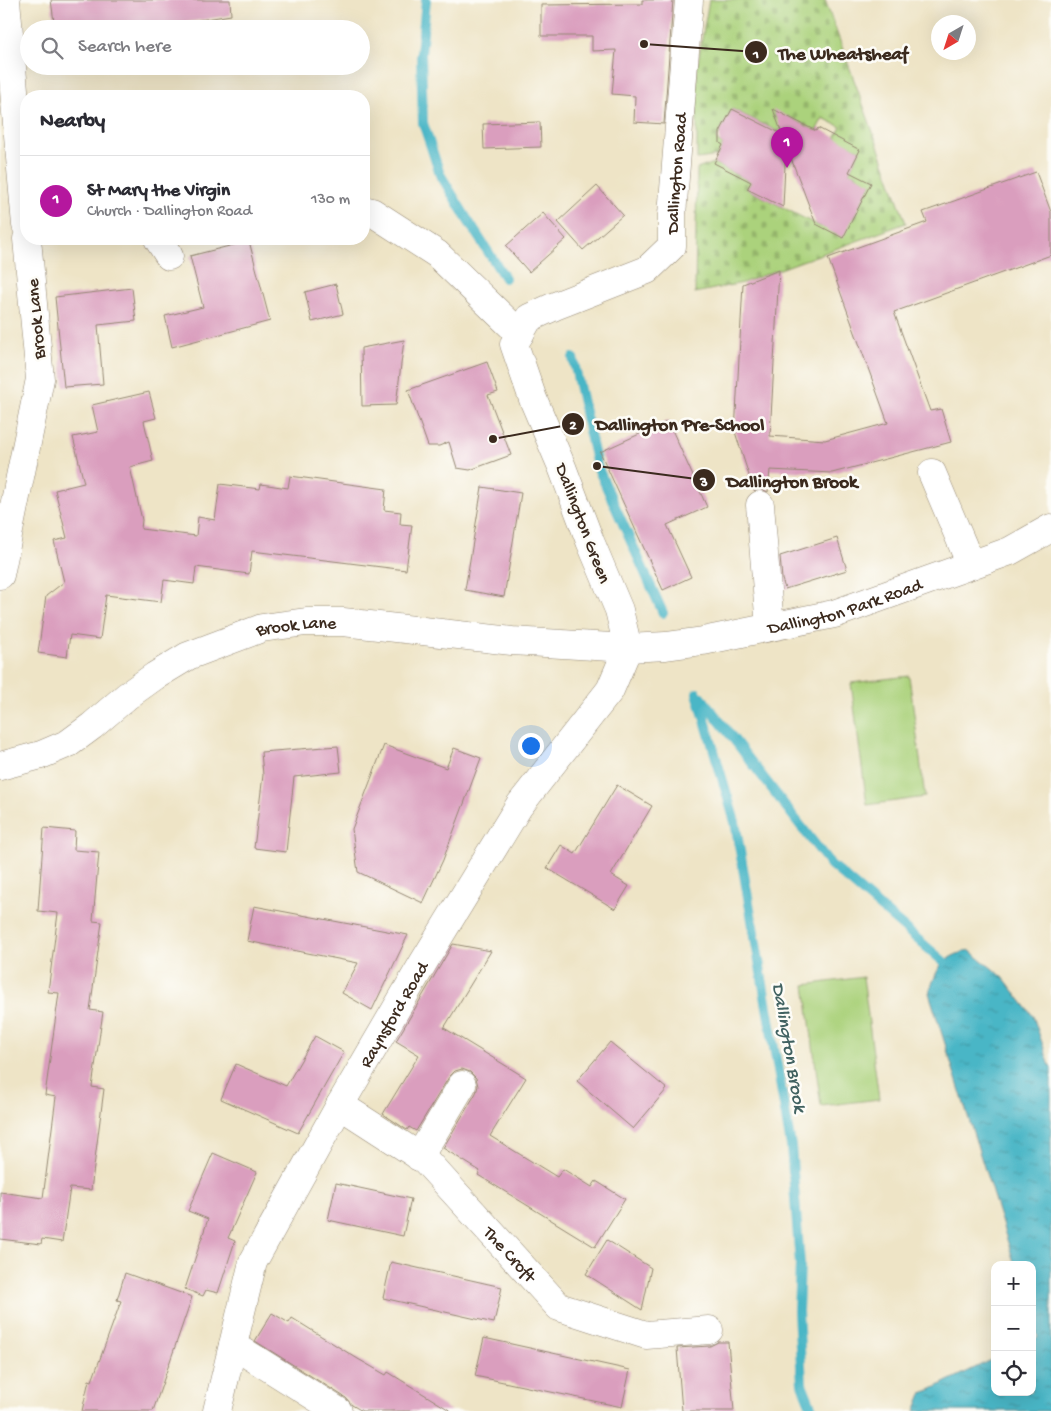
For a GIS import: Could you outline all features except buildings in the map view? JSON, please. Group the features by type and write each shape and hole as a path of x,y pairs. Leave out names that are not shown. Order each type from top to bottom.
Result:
{"street":[{"path":"6,0 20,123"},
{"name":"Dallington Road","path":"525,326 555,306 647,270 672,246 672,215 689,0"},
{"path":"370,212 437,254 525,326"},
{"name":"Brook Lane","path":"0,575 40,379 29,245"},
{"name":"Dallington Green","path":"525,326 514,344 533,399 619,610 628,648"},
{"path":"932,473 971,565"},
{"path":"760,505 770,627"},
{"name":"Dallington Park Road","path":"628,648 666,646 702,641 834,614 1010,551 1051,528"},
{"name":"Brook Lane","path":"0,766 41,755 68,743 92,726 127,696 188,656 262,628 306,622 343,622 512,641 628,648"},
{"name":"Raynsford Road","path":"217,1411 254,1262 340,1105 423,963 519,806 610,690 628,648"},
{"path":"419,1157 462,1085"},
{"name":"The Croft","path":"340,1105 425,1160 559,1307 646,1336 709,1330"},
{"path":"234,1345 338,1411"}],"green space":[{"path":"709,0 825,0 906,223 742,283 695,293 697,169 714,163 751,182 747,189 821,227 832,207 853,218 871,184 849,172 860,150 835,138 841,127 823,118 816,131 787,116 779,132 732,109 716,140 723,145 718,156 697,159 697,67"},
{"path":"909,676 925,797 867,805 851,683"},
{"path":"863,977 879,1099 821,1106 805,985"}],"water":[{"path":"969,950 1003,977 1033,1016 1051,1069 1051,1411 915,1411 922,1394 991,1360 991,1396 1036,1396 1036,1338 1038,1337 1036,1331 1036,1261 1014,1261 929,993 942,964 952,956"}],"waterway":[{"name":"Dallington Brook","path":"426,0 421,54 423,123 440,174 505,278"},
{"name":"Dallington Brook","path":"573,358 597,466 663,613"},
{"name":"Dallington Brook","path":"697,693 735,822 791,1146 800,1264 798,1311 802,1384 813,1411"},
{"path":"701,697 831,865 944,962"}],"place":[{"name":"The Wheatsheaf","path":"644,44"},
{"name":"St Mary the Virgin","path":"787,168"},
{"name":"Dallington Pre-School","path":"493,439"},
{"name":"Dallington Brook","path":"597,466"}]}
